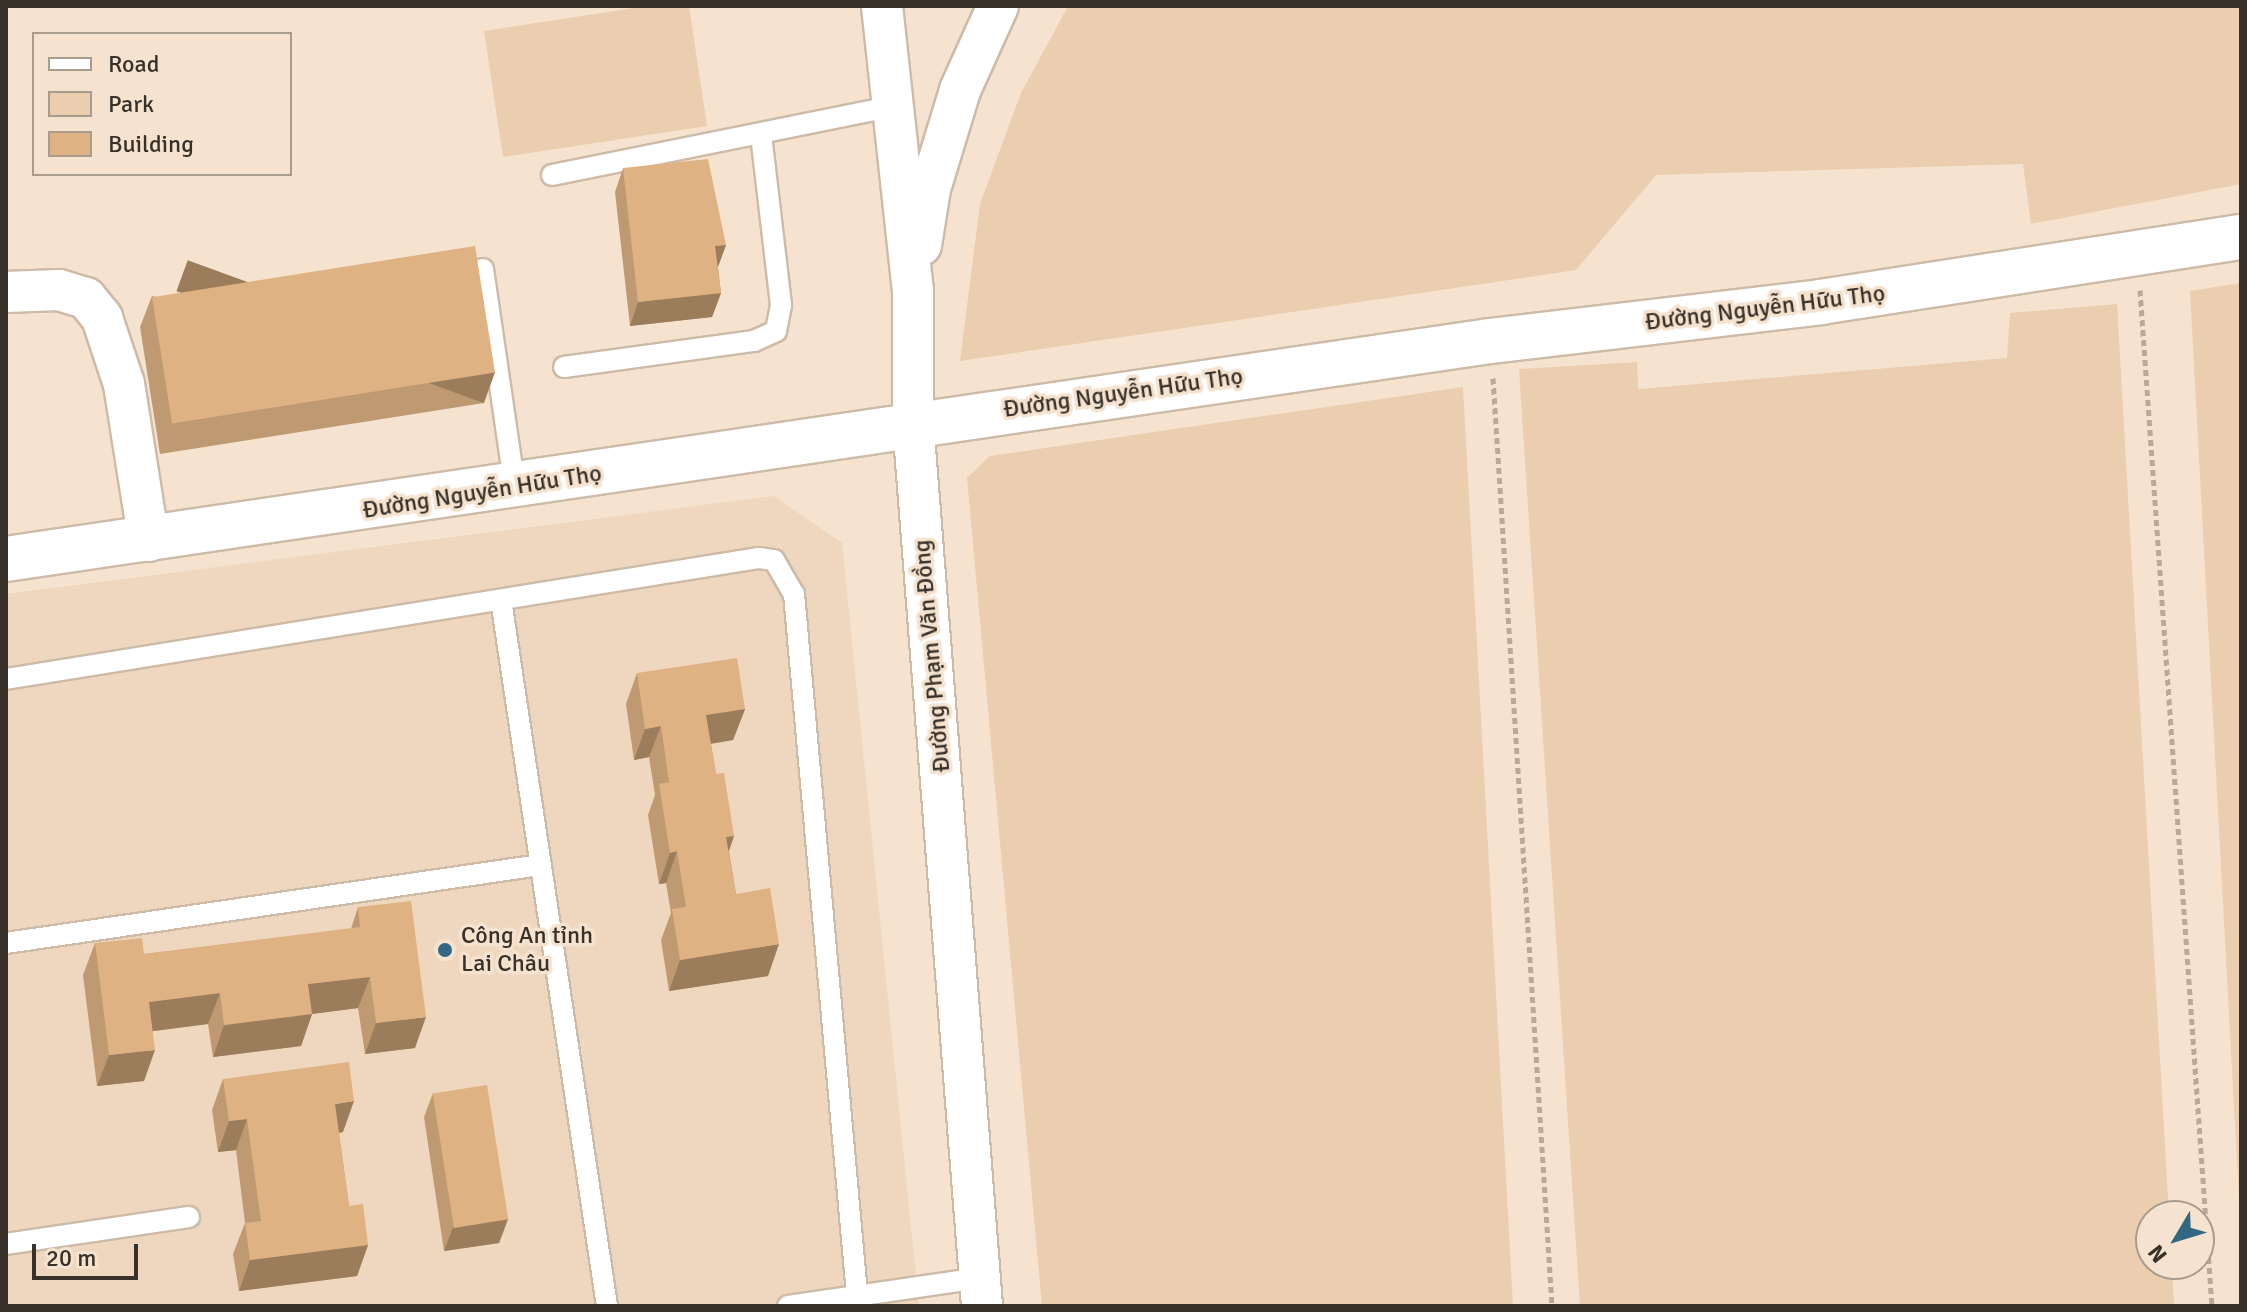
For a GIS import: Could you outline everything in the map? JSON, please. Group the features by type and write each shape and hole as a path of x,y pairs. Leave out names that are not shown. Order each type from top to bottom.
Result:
{"street":[{"name":"Đường Phạm Văn Đồng","path":"882,6 913,291 913,423 981,1292"},
{"path":"913,291 930,189 960,90 998,6"},
{"name":"Đường Nguyễn Hữu Thọ","path":"6,559 515,488 913,423 1490,341 1821,302 2241,237"},
{"path":"6,292 59,290 86,298 102,318 124,384 149,541"}],"lane":[{"path":"552,175 893,106"},
{"path":"564,367 754,341 776,331 781,305 761,134"},
{"path":"483,269 515,488"},
{"path":"6,679 759,558 774,560 789,578 857,1301"},
{"path":"501,600 607,1306"},
{"path":"6,943 540,865"},
{"path":"6,1244 189,1217"},
{"path":"788,1306 981,1292"}],"path":[{"path":"2137,255 2212,1306"},
{"path":"1490,341 1552,1306"}],"shaded area":[{"name":"Công An tỉnh Lai Châu","path":"774,496 842,543 919,1306 6,1306 6,594"}],"green space":[{"path":"647,6 689,6 707,126 503,157 484,31"},
{"path":"1068,6 2241,6 2241,184 2031,224 2023,164 1656,175 1576,270 960,361 980,204 1021,93"},
{"path":"2241,283 2241,1237 2190,291"},
{"path":"2117,304 2168,1200 2135,1200 2135,1280 2173,1280 2174,1306 1580,1306 1519,369 1637,362 1638,389 2007,358 2010,313"},
{"path":"1463,387 1513,1306 1042,1306 967,478 990,456"}],"building":[{"path":"708,159 726,245 715,246 721,293 638,302 623,168"},
{"path":"475,246 495,372 172,424 152,297"},
{"path":"737,658 745,709 706,715 716,774 724,773 734,836 726,837 736,894 770,888 779,944 680,960 672,909 686,907 677,851 670,853 659,784 669,782 661,726 645,729 637,673"},
{"path":"411,901 426,1017 376,1023 370,977 308,984 312,1014 224,1025 220,993 149,1002 155,1050 109,1055 95,943 142,938 144,954 360,927 358,907"},
{"path":"349,1062 354,1101 335,1104 349,1206 363,1204 368,1245 250,1260 245,1223 261,1221 247,1119 229,1121 223,1079"},
{"path":"487,1085 508,1219 454,1228 433,1094"}],"place":[{"name":"Công An tỉnh Lai Châu","path":"445,950"}]}
